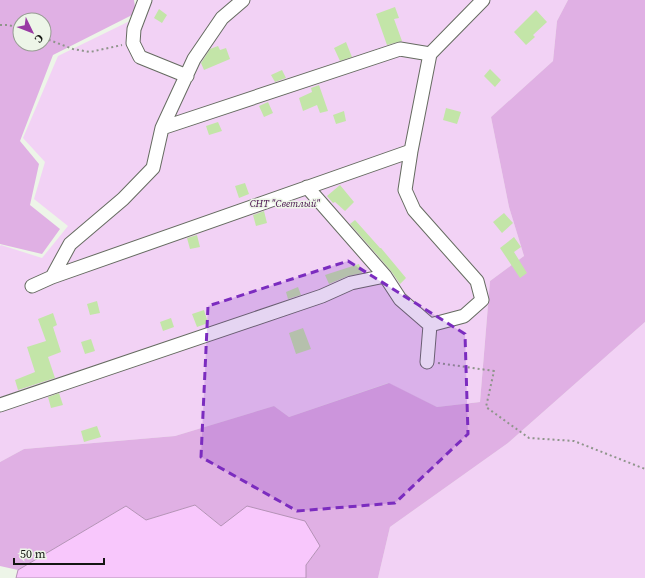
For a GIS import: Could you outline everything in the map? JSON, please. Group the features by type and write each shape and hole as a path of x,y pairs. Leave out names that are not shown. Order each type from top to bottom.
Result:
{"lane":[{"path":"145,0 134,29 133,43 140,57 187,76"},
{"path":"52,277 70,244 123,199 153,168 162,128 194,59 222,18 243,0"},
{"path":"430,325 464,316 482,300 476,281 414,210 405,190 430,54 483,0"},
{"path":"162,128 400,49 430,54"},
{"path":"32,286 52,277 411,151"},
{"path":"307,187 385,276 400,299 430,325"},
{"path":"0,405 322,296 351,283 385,276"},
{"path":"427,362 430,325"}],"path":[{"path":"0,25 12,26"},
{"path":"52,41 73,49 90,52 133,43"},
{"path":"427,362 494,371 486,407 529,438 574,441 645,469"}],"highlighted area":[{"path":"348,261 465,334 468,434 395,503 297,511 201,457 208,306"}],"green space":[{"name":"СНТ \"Светлый\"","path":"138,0 568,0 557,21 553,61 491,117 509,207 524,256 490,281 480,402 437,407 388,383 289,417 274,406 175,436 24,449 0,462 0,246 1,245 42,258 68,226 34,199 45,162 23,138 58,56 140,16"},
{"path":"645,322 645,578 378,578 390,527 508,443"}],"shaded area":[{"path":"0,0 134,0 136,13 53,55 20,141 39,164 30,205 60,229 42,254 0,244"},
{"path":"568,0 645,0 645,322 508,443 390,527 378,578 306,578 306,565 320,546 221,526 195,505 146,520 126,506 18,570 0,566 0,462 24,449 175,436 274,406 289,417 389,383 437,407 480,402 490,281 524,256 509,207 491,117 553,61 557,21"},
{"path":"195,505 221,526 247,506 305,521 320,546 306,565 306,578 16,578 18,570 126,506 146,520"}],"building":[{"path":"395,7 399,18 394,19 402,41 387,45 376,14"},
{"path":"159,9 167,15 162,23 154,18"},
{"path":"536,10 547,22 533,35 535,37 526,45 514,32"},
{"path":"346,42 352,57 340,61 334,48"},
{"path":"218,46 220,50 226,48 230,59 204,70 201,63 210,49"},
{"path":"490,69 501,80 495,87 484,76"},
{"path":"282,70 286,78 275,82 271,75"},
{"path":"319,85 328,111 320,113 317,105 303,111 299,98 312,92 311,88"},
{"path":"268,102 273,113 264,117 259,106"},
{"path":"446,108 461,112 457,124 443,120"},
{"path":"344,111 346,121 336,124 333,115"},
{"path":"218,122 222,131 209,135 206,126"},
{"path":"245,183 249,194 239,198 235,186"},
{"path":"340,185 354,202 345,211 335,202 333,203 327,196"},
{"path":"264,211 267,223 256,226 253,215"},
{"path":"504,213 513,223 502,233 493,222"},
{"path":"355,220 406,278 400,284 391,271 350,224"},
{"path":"197,235 200,247 190,249 187,238"},
{"path":"514,237 521,247 514,252 527,273 520,278 500,248"},
{"path":"359,264 362,273 348,276 329,284 325,275"},
{"path":"298,287 301,295 288,299 286,292"},
{"path":"97,301 100,313 90,315 87,304"},
{"path":"204,310 208,323 197,327 192,314"},
{"path":"53,313 57,325 53,327 61,352 48,357 55,378 18,390 15,380 35,372 27,347 46,341 38,319"},
{"path":"171,318 174,327 163,331 160,322"},
{"path":"303,328 311,349 296,354 289,333"},
{"path":"91,339 95,351 85,354 81,342"},
{"path":"59,393 63,405 51,408 48,397"},
{"path":"97,426 101,437 84,442 81,431"}]}
